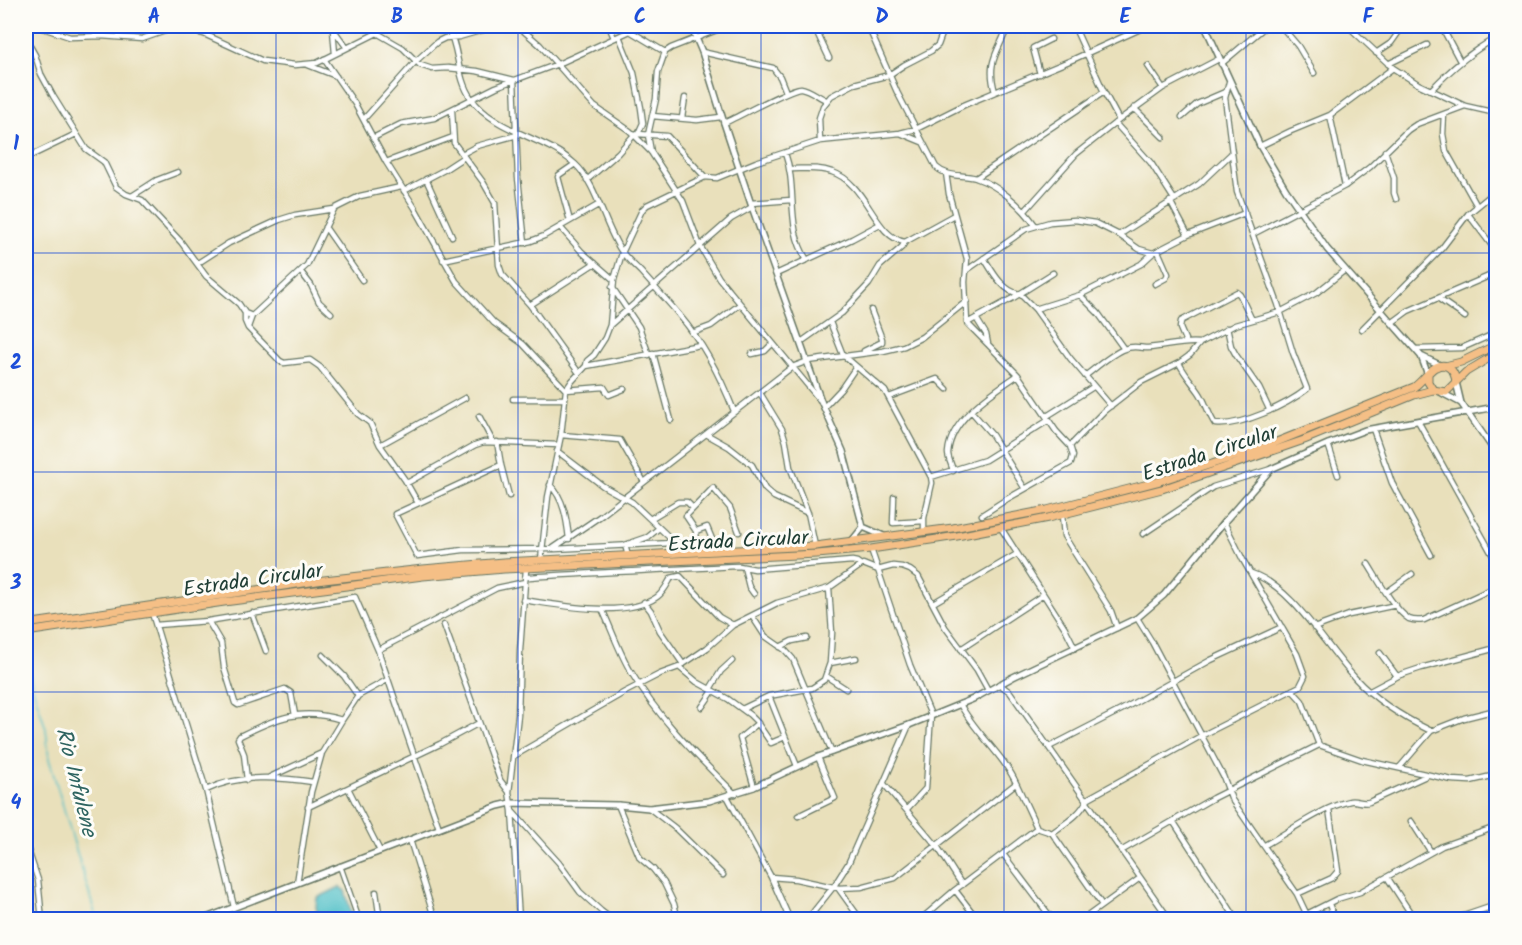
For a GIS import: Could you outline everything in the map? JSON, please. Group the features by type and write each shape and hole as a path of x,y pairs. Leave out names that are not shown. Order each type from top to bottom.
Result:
{"main road":[{"path":"1497,345 1461,362 1433,369 1428,375 1428,382 1435,391 1446,392 1466,372 1497,354"},
{"path":"1442,366 1452,370 1456,382"},
{"name":"Estrada Circular","path":"26,633 57,623 324,580 423,569 541,560 815,546 924,532 1047,510 1161,482 1264,447 1414,387 1428,375"},
{"name":"Estrada Circular","path":"26,624 152,613 343,585 504,569 525,576 871,549 1001,528 1062,515 1173,485 1304,440 1414,395 1435,391"}],"street":[{"path":"37,26 70,37 101,36 142,39 168,30 186,28 263,61 306,64 336,76"},
{"path":"306,64 335,54 376,33 383,26"},
{"path":"447,26 453,38 462,80 472,100 486,114 517,133 548,145 575,164 587,180 622,253 682,318 716,368 734,411"},
{"path":"364,119 416,61 437,42 445,38 497,26"},
{"path":"521,26 594,106 636,135 651,152 689,211 700,246 719,278 823,404"},
{"path":"587,180 636,135 643,123 634,73 617,37 609,26"},
{"path":"373,138 400,124 431,120 514,80 558,64 637,26"},
{"path":"691,26 702,52 721,117 776,274 823,404 843,452 863,527"},
{"path":"651,152 648,135 658,72 665,52 728,26"},
{"path":"814,26 829,58"},
{"path":"868,26 889,75 936,166 946,173 976,178 999,191 1025,211 1035,225"},
{"path":"820,141 819,118 826,100 848,86 889,75 935,48 945,26"},
{"path":"995,92 992,65 1008,26"},
{"path":"1074,26 1117,121 1151,163 1172,200 1188,236"},
{"path":"541,560 550,485 561,435 567,390 586,366 587,361 597,352 605,338 610,324 612,287 622,253 644,207 705,177 717,178 820,141 900,133 916,129 956,108 1040,74 1147,26"},
{"path":"1205,26 1260,146 1299,209 1345,270 1416,349 1428,375"},
{"path":"1025,211 1076,154 1117,121 1163,88 1220,61 1266,26"},
{"path":"1281,26 1298,46 1314,73"},
{"path":"1348,26 1393,68 1465,106 1496,114"},
{"path":"1376,53 1391,44 1403,26"},
{"path":"1452,26 1444,31 1460,61"},
{"path":"332,28 347,48"},
{"path":"332,28 335,54"},
{"path":"630,31 665,52"},
{"path":"376,33 403,48 420,65 432,69 460,69 498,74 514,80"},
{"path":"1431,90 1460,61 1497,38"},
{"path":"26,39 35,55 41,74 76,134 89,152 104,162 116,187 121,192 142,200 182,242 206,276 239,304 245,313 252,316"},
{"path":"1040,74 1033,48 1051,39"},
{"path":"1388,64 1427,45"},
{"path":"702,52 773,68 780,77 786,92"},
{"path":"324,59 364,119 386,162 461,288 494,323 528,349 567,390"},
{"path":"1148,66 1163,88"},
{"path":"1260,146 1291,130 1330,115 1393,68"},
{"path":"514,80 520,207 525,243"},
{"path":"1179,363 1198,390 1215,424 1239,421 1269,410 1307,389 1235,182 1225,92 1229,82"},
{"path":"723,123 786,92 802,88 826,100"},
{"path":"976,178 1104,92"},
{"path":"1182,117 1197,104 1225,92"},
{"path":"682,118 685,98"},
{"path":"1252,234 1345,186 1364,172 1408,130 1465,106"},
{"path":"1134,108 1163,137"},
{"path":"452,111 453,137 495,203 499,265 502,274 530,305 579,373"},
{"path":"1444,114 1443,134 1446,151 1477,206"},
{"path":"1330,115 1345,186"},
{"path":"652,116 697,120 721,117"},
{"path":"198,263 229,243 279,220 334,209 360,196 403,189 426,179 477,146 517,133"},
{"path":"900,133 922,142"},
{"path":"26,158 76,134"},
{"path":"636,135 667,136 705,177"},
{"path":"386,162 453,137"},
{"path":"1385,152 1394,178 1396,199"},
{"path":"785,153 790,169 796,237 807,260"},
{"path":"1119,235 1199,184 1232,153"},
{"path":"570,221 558,177 575,164"},
{"path":"790,169 820,169 834,172 844,178 861,196 891,236 905,242"},
{"path":"132,196 157,180 178,172"},
{"path":"946,173 954,215 967,259 967,323 1018,375 1070,446 1073,456 1071,463 982,515"},
{"path":"426,179 452,236"},
{"path":"1362,329 1442,248 1468,214 1497,191"},
{"path":"610,324 731,219 752,205 791,200"},
{"path":"443,260 525,243 544,236 598,206"},
{"path":"248,328 252,316 307,265 334,209"},
{"path":"1035,309 1080,295 1141,264 1156,252 1188,236 1245,213"},
{"path":"1468,214 1497,251"},
{"path":"801,342 842,313 869,284 880,266 903,247 905,242 954,215"},
{"path":"967,270 1026,229 1050,222 1095,223 1119,235 1139,249 1156,252"},
{"path":"776,274 880,224"},
{"path":"325,227 362,280"},
{"path":"560,227 582,252 614,280"},
{"path":"1155,284 1166,278 1168,274 1156,252"},
{"path":"984,258 1007,288 1020,294 1035,309 1085,376 1111,406"},
{"path":"530,305 595,263"},
{"path":"1070,446 1111,406 1140,382 1179,363 1200,343 1227,328 1280,312 1316,293 1345,270"},
{"path":"301,272 311,285 319,302 331,313"},
{"path":"967,323 1053,273"},
{"path":"1393,322 1408,311 1497,273"},
{"path":"612,287 639,327 651,354 670,420"},
{"path":"1186,342 1180,328 1181,321 1237,292 1252,320"},
{"path":"1080,295 1098,313 1110,333 1124,349"},
{"path":"1439,299 1465,317"},
{"path":"552,549 624,498 792,368 808,361 904,346 922,338 967,301"},
{"path":"692,333 711,326 740,305"},
{"path":"862,352 882,342 871,310"},
{"path":"245,313 248,328 282,363 310,360 320,367 358,414 370,423 380,445 418,503"},
{"path":"976,318 986,334 988,344"},
{"path":"830,322 843,355 879,384 889,397 931,477 924,532"},
{"path":"1227,328 1231,346 1259,388 1269,410"},
{"path":"1416,349 1462,348 1497,333"},
{"path":"1085,376 1124,349 1135,346 1148,348 1186,342 1200,343"},
{"path":"752,354 765,351 772,344"},
{"path":"586,366 700,345"},
{"path":"1421,356 1442,366"},
{"path":"823,404 841,389 856,367"},
{"path":"954,471 949,458 949,450 958,427 971,411 1018,375"},
{"path":"889,397 937,379 947,389"},
{"path":"1456,382 1461,403"},
{"path":"567,390 604,387 609,395 624,390"},
{"path":"931,477 973,465 1002,451 1094,387"},
{"path":"1435,391 1461,403 1497,453"},
{"path":"760,393 782,429 790,467 808,513 815,546"},
{"path":"380,445 465,398"},
{"path":"513,399 565,399"},
{"path":"1143,534 1213,487 1271,470 1328,444 1373,429 1497,407"},
{"path":"971,411 1002,451 1025,489"},
{"path":"479,416 495,442 509,496"},
{"path":"1418,421 1497,561"},
{"path":"1373,429 1392,483 1431,555"},
{"path":"706,434 729,447 752,465 765,489 774,497 808,513"},
{"path":"561,435 620,440 644,482"},
{"path":"407,483 475,446 495,442 559,445"},
{"path":"1328,444 1338,475"},
{"path":"557,451 603,486 632,502 669,537 673,554"},
{"path":"501,465 395,514 417,556 463,550 698,543 712,539 707,527 696,531"},
{"path":"201,920 439,828 511,803 618,805 649,808 727,796 754,787 818,757 909,725 960,704 1137,618 1164,595 1224,522 1271,470"},
{"path":"550,485 560,498 569,539"},
{"path":"698,543 696,531 686,516 713,488 730,508 739,532"},
{"path":"894,497 893,523 924,521"},
{"path":"650,519 678,502 687,502 693,508"},
{"path":"1062,515 1064,536 1111,611 1117,628"},
{"path":"1052,833 1083,807 1087,799 1201,736 1300,686 1305,676 1297,654 1224,522"},
{"path":"863,527 886,537"},
{"path":"850,542 863,527"},
{"path":"625,545 648,537 659,528"},
{"path":"1001,528 1071,638 1075,648"},
{"path":"625,545 628,556"},
{"path":"871,549 910,665 931,716 926,788 907,809"},
{"path":"933,603 1017,554"},
{"path":"523,600 602,609 624,609 656,598 664,589 677,565 739,566 765,569 857,561 861,565 878,570 893,566 910,570 918,576 945,627 977,670 988,690"},
{"path":"1368,564 1396,605 1411,620 1424,620 1497,587"},
{"path":"514,756 639,685 681,665 707,648 733,625 789,599 830,588 861,565"},
{"path":"744,567 749,587 754,594"},
{"path":"1251,573 1287,597 1333,654 1368,692 1401,716 1431,731"},
{"path":"1387,592 1412,574"},
{"path":"378,650 497,588 525,576 518,716 509,792 519,920"},
{"path":"671,578 680,576 684,578 703,603 719,617 733,625"},
{"path":"742,709 769,696 818,685 826,676 830,663 832,633 830,588"},
{"path":"961,649 1043,595"},
{"path":"156,625 208,621 356,597 378,650 439,828"},
{"path":"644,602 681,665 697,682 742,709 758,723 772,744 785,737"},
{"path":"1314,628 1349,615 1396,605"},
{"path":"602,609 622,655 639,685 673,731 735,794"},
{"path":"152,613 206,790 234,907"},
{"path":"252,613 266,651"},
{"path":"752,616 765,636 793,659 832,752"},
{"path":"1137,618 1230,790 1237,808 1265,845 1297,894 1306,913"},
{"path":"208,621 220,638 224,667 235,703 238,705 285,689 291,693 296,715"},
{"path":"444,625 500,780 509,792"},
{"path":"1049,747 1172,681 1282,627"},
{"path":"780,647 792,641 807,638"},
{"path":"1368,692 1397,676 1497,648"},
{"path":"1380,653 1397,676"},
{"path":"323,655 344,676 358,696"},
{"path":"830,663 856,658"},
{"path":"702,707 721,671 732,661"},
{"path":"826,676 846,688"},
{"path":"1010,692 1013,677"},
{"path":"297,883 308,807 322,753 358,696 387,680"},
{"path":"999,684 1010,692 1169,919"},
{"path":"1292,690 1302,701 1319,745"},
{"path":"769,696 797,766"},
{"path":"960,704 970,723 1011,774 1037,828 1052,833 1102,905"},
{"path":"1399,768 1431,731 1464,718 1497,710"},
{"path":"247,780 244,754 238,737 276,719 296,715 316,714 342,720"},
{"path":"308,807 479,723"},
{"path":"754,787 740,738 758,723"},
{"path":"807,920 836,887 909,725"},
{"path":"1121,851 1213,798 1319,745 1362,760 1426,776 1464,782 1497,775"},
{"path":"267,778 322,753"},
{"path":"798,816 835,798 818,757"},
{"path":"1265,845 1329,809 1353,801 1369,802 1426,776"},
{"path":"206,790 225,782 267,778 314,782"},
{"path":"884,784 938,846 962,885"},
{"path":"771,877 796,879 836,887 861,887 895,878 1014,785 1017,785"},
{"path":"348,788 380,851"},
{"path":"727,796 771,877 790,920"},
{"path":"618,805 640,858 664,883 674,904 678,920"},
{"path":"649,808 675,828 723,875"},
{"path":"1297,894 1332,878 1338,871 1329,809"},
{"path":"512,811 559,863 580,892 614,920"},
{"path":"1173,821 1237,920"},
{"path":"1412,821 1431,852"},
{"path":"1295,920 1306,913 1360,892 1442,846 1497,827"},
{"path":"920,920 955,890 1037,828"},
{"path":"410,840 435,920"},
{"path":"26,844 38,880 42,920"},
{"path":"1003,854 1053,920"},
{"path":"340,867 358,920"},
{"path":"1387,877 1415,920"},
{"path":"1082,920 1140,878"},
{"path":"836,887 861,920"},
{"path":"955,890 978,920"},
{"path":"376,892 380,920"},
{"path":"1329,904 1335,920"},
{"path":"1452,920 1495,909 1496,920"}],"water":[{"path":"340,887 345,891 353,919 319,919 316,907 317,898"}],"waterway":[{"name":"Rio Infulene","path":"26,650 32,685 46,729 49,759 97,920"}]}
